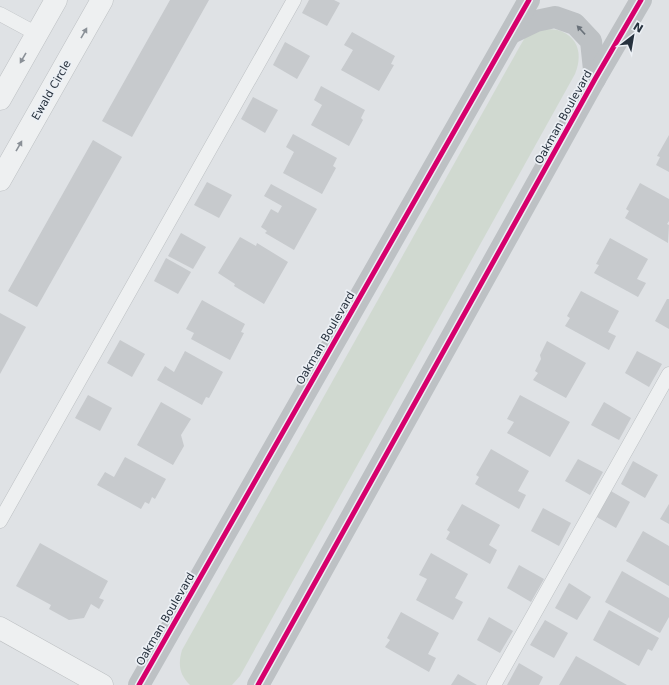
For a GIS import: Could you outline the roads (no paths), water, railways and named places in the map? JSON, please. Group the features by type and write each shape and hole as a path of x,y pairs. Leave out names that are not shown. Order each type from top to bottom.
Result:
{"street":[{"path":"0,99 56,0"},
{"name":"Ewald Circle","path":"0,180 102,0"},
{"name":"Oakman Boulevard","path":"139,685 529,0"},
{"name":"Oakman Boulevard","path":"258,685 595,79 641,0"},
{"path":"511,33 536,21 555,18 575,24 591,41 595,79"},
{"path":"0,628 102,685"}],"lane":[{"path":"0,521 294,0"},
{"path":"0,14 36,34"},
{"path":"494,685 669,374"}]}
